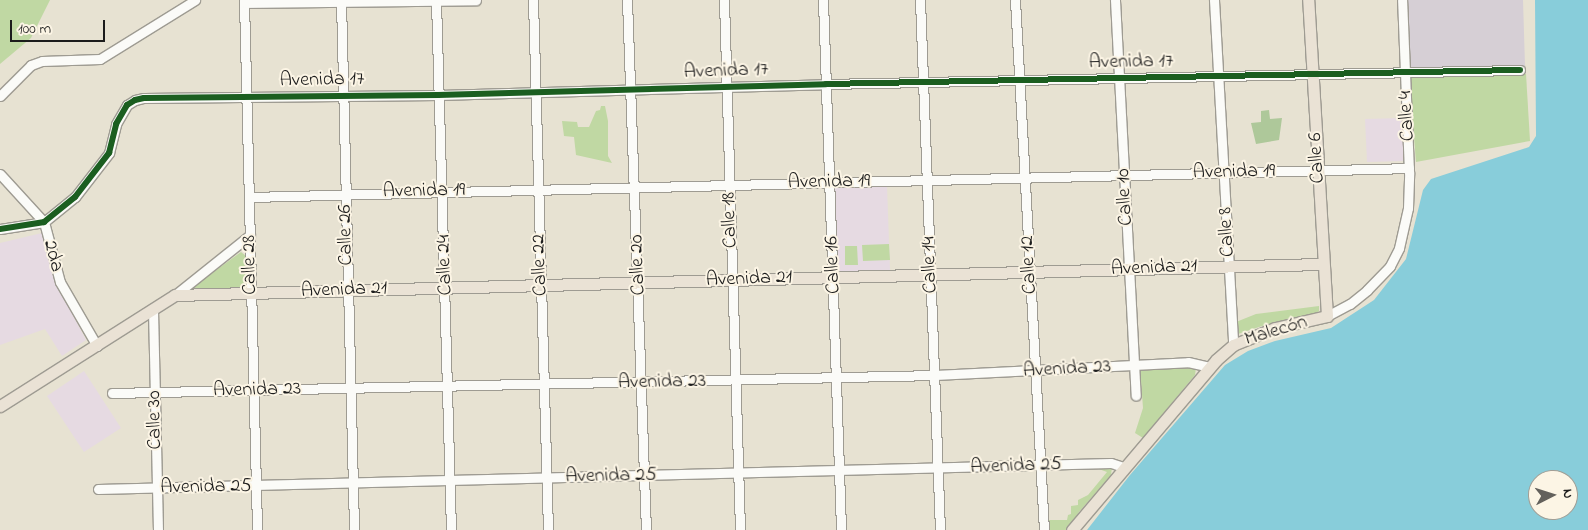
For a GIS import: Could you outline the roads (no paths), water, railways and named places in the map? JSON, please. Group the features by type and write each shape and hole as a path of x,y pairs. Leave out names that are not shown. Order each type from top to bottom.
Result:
{"main road":[{"name":"Calle 6","path":"1308,0 1327,316"},
{"name":"Avenida 21","path":"175,295 1323,264"},
{"path":"0,406 175,295"},
{"name":"Malecón","path":"1072,530 1123,467 1210,367 1233,345 1275,328 1327,316"}],"street":[{"path":"0,96 31,65 42,61 100,59 195,0"},
{"name":"Calle 26","path":"341,0 354,530"},
{"name":"Calle 24","path":"436,0 446,288 451,530"},
{"path":"245,1 476,0"},
{"name":"Calle 22","path":"533,0 548,530"},
{"name":"Calle 20","path":"627,0 639,283 646,530"},
{"name":"Calle 18","path":"724,0 740,530"},
{"name":"Calle 16","path":"823,0 841,530"},
{"name":"Calle 14","path":"920,0 940,530"},
{"name":"Calle 12","path":"1015,0 1044,530"},
{"name":"Calle 10","path":"1115,0 1136,395"},
{"name":"Calle 8","path":"1214,0 1233,345"},
{"name":"Calle 4","path":"1402,0 1409,170"},
{"name":"Calle 28","path":"245,1 257,530"},
{"name":"Avenida 17","path":"0,230 44,222 75,198 99,169 109,153 116,124 127,105 135,100 630,91 826,84 1520,70"},
{"name":"Avenida 19","path":"250,197 1024,176 1409,170"},
{"name":"Malecón","path":"1327,316 1350,304 1390,266 1399,248 1408,208 1409,170"},
{"name":"2da","path":"0,174 44,222 60,282 97,346"},
{"path":"175,295 250,235"},
{"name":"Calle 30","path":"153,310 158,530"},
{"name":"Avenida 23","path":"112,393 935,375 1188,362 1210,367"},
{"name":"Avenida 25","path":"98,489 1111,463 1123,467"}],"water":[{"path":"1535,0 1588,0 1588,530 1087,530 1130,475 1225,365 1248,351 1275,341 1331,328 1374,300 1406,259 1423,190 1431,179 1529,147 1536,136"}]}
